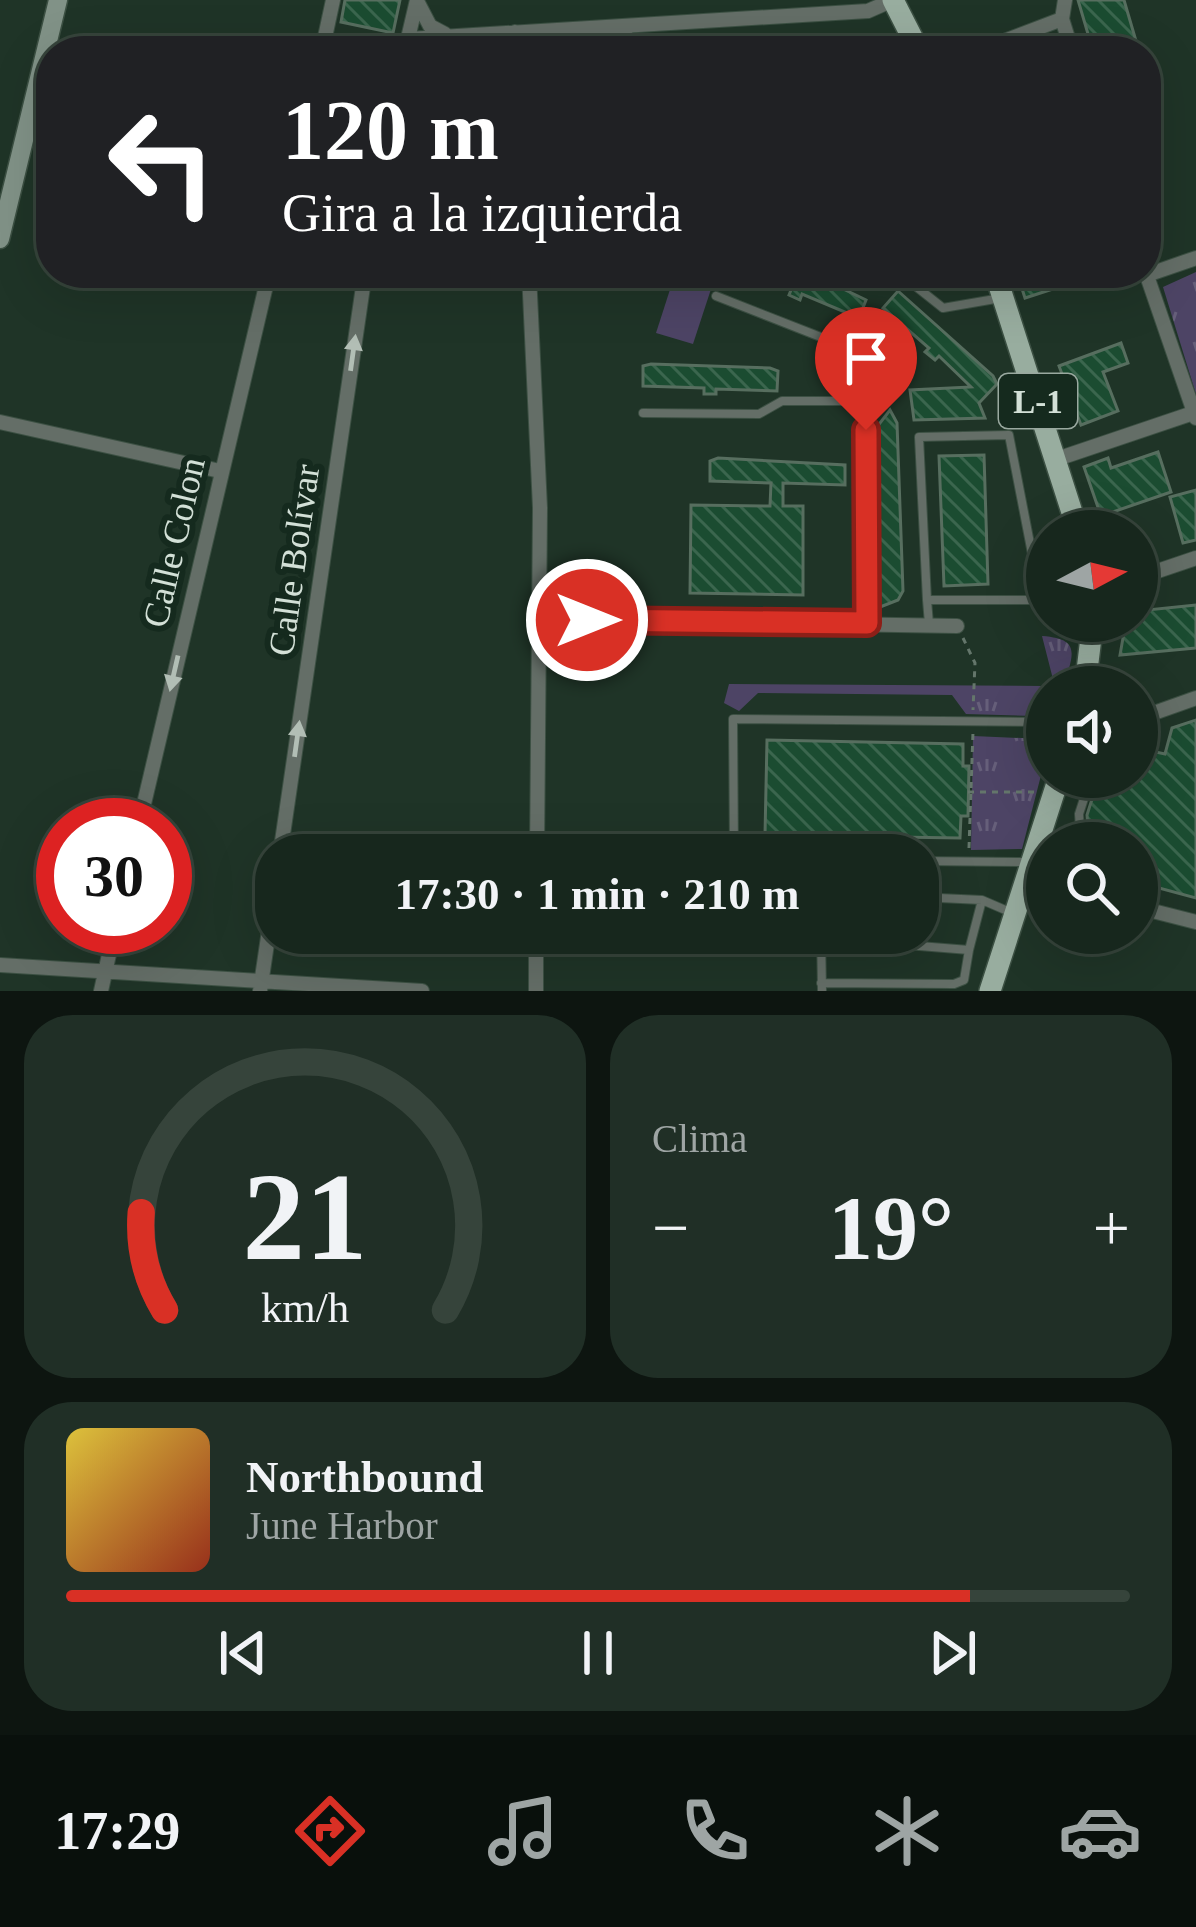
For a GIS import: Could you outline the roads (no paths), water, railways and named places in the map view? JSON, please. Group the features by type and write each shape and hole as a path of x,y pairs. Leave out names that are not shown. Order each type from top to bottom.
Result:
{"main road":[{"path":"893,0 911,36"},
{"name":"L-1","path":"999,288 1072,510"},
{"path":"990,990 1026,896"}],"street":[{"path":"49,36 58,0"},
{"path":"325,36 333,0"},
{"path":"439,36 868,11 893,0"},
{"path":"1065,0 1062,19 1067,36"},
{"path":"417,1 430,26 446,34"},
{"path":"408,36 417,1"},
{"path":"1017,36 1062,19"},
{"path":"625,28 625,36"},
{"path":"515,32 515,36"},
{"path":"0,239 36,91"},
{"path":"1161,270 1196,259"},
{"name":"Calle Colon","path":"145,798 265,288"},
{"name":"Calle Bolívar","path":"283,834 363,288"},
{"path":"530,288 540,508 537,834"},
{"path":"1057,459 1195,414 1151,288"},
{"path":"0,422 220,471"},
{"path":"1158,571 1196,558"},
{"path":"541,619 957,626"},
{"path":"1158,712 1196,698"},
{"path":"1158,912 1196,922"},
{"path":"101,991 109,954"},
{"path":"261,985 266,954"},
{"path":"536,954 536,991"},
{"path":"0,964 261,985 422,991"}],"lane":[{"path":"918,288 943,308 1003,298"},
{"path":"716,296 863,356 904,378"},
{"path":"842,401 863,356"},
{"path":"643,413 759,414 782,401 852,401 872,414 866,430 867,623"},
{"path":"927,600 1042,600 1009,435 919,437 927,600 929,625"},
{"path":"734,834 733,719 1026,722"},
{"path":"939,861 1026,873"},
{"path":"939,898 982,900 1017,914"},
{"path":"821,954 822,987 954,984 964,980 982,900"},
{"path":"939,947 970,950"}]}
